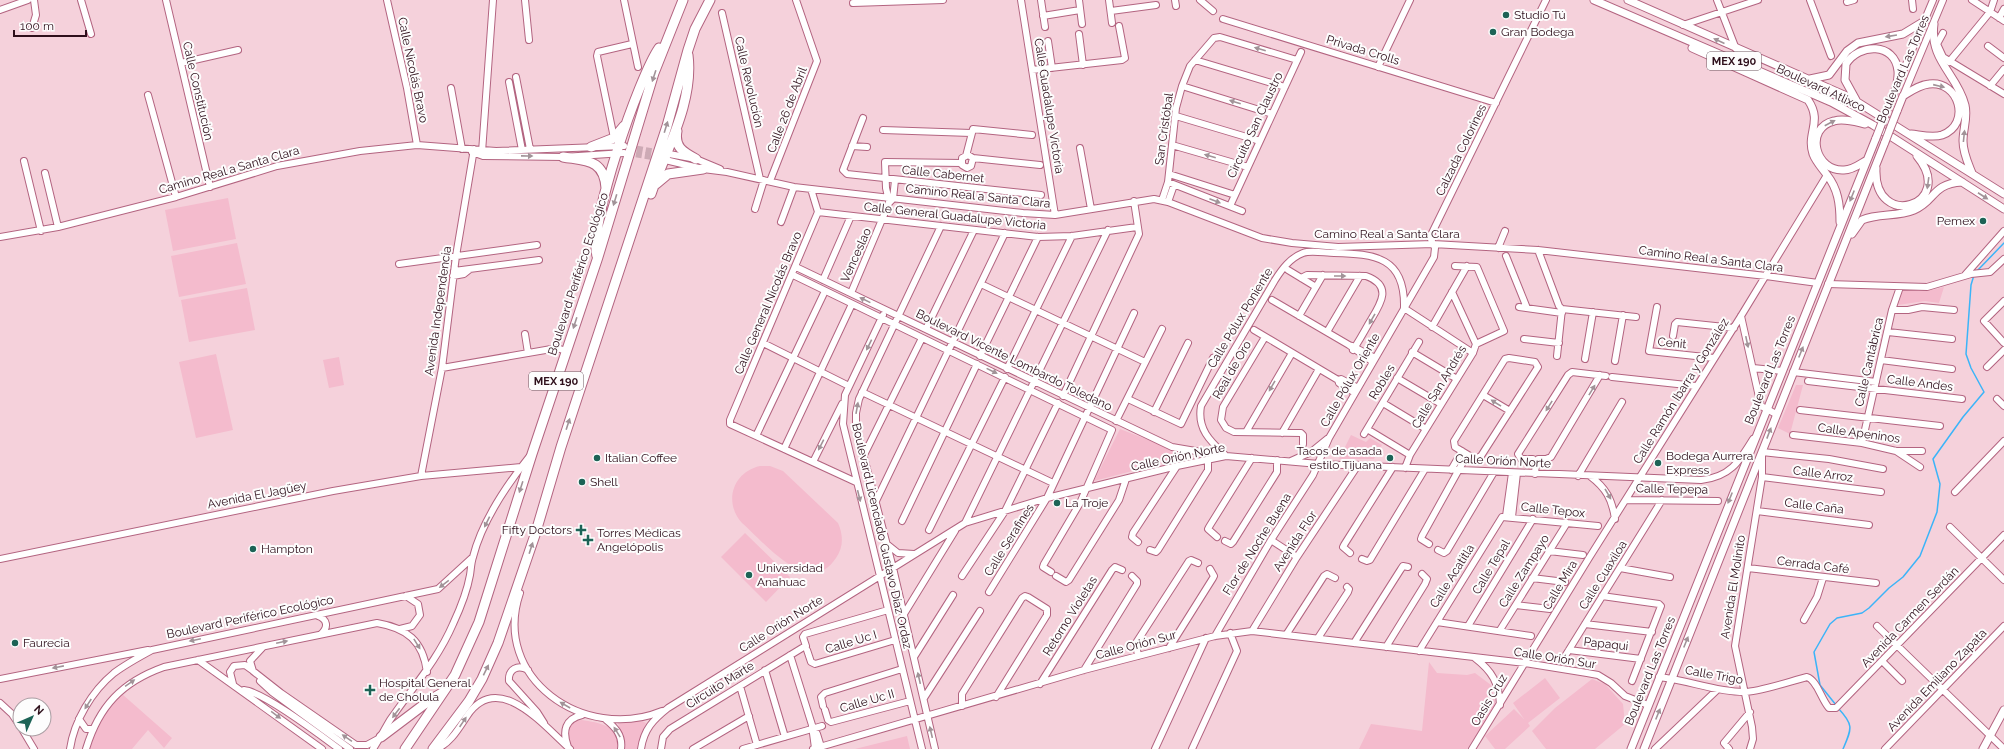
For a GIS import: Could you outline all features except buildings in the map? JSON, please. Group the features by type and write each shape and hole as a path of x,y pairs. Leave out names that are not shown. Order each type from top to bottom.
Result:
{"highway":[{"name":"Boulevard Periférico Ecológico","path":"405,749 463,661 479,622 532,454 598,257 666,40 683,0"},
{"name":"MEX 190","path":"435,749 458,718 482,679 491,660 545,504 561,447 615,288 667,126 688,50 695,29 710,0"},
{"path":"598,257 595,250 596,230 606,192 621,150 630,117 650,64 666,40"},
{"path":"615,288 624,272 663,156 685,104 690,66 688,50"},
{"path":"591,147 614,138 630,117"},
{"path":"679,120 676,137 678,146 683,152 696,160"},
{"path":"563,157 587,160 595,164 603,174 606,192"},
{"path":"654,186 668,174 703,169"},
{"path":"381,737 443,692"}],"main road":[{"name":"Boulevard Atlixco","path":"1594,0 1831,102 1873,125 2004,209"},
{"name":"Boulevard Atlixco","path":"1628,0 1857,102 2004,194"},
{"path":"1808,79 1829,75 1847,51 1858,43 1903,34 1926,20"},
{"path":"1640,21 1646,28 1808,100 1813,107 1816,120 1812,139 1813,154 1817,163 1835,187 1840,204 1840,226"},
{"path":"1934,24 1932,38 1936,50 1964,104 1966,119 1963,149 1972,174"},
{"path":"1857,102 1846,84 1844,70 1849,59 1862,49 1879,49 1886,52 1893,59 1898,71 1895,90"},
{"path":"1903,96 1921,86 1936,84 1944,86 1952,91 1959,106 1959,115 1951,130 1944,134 1935,136 1910,134"},
{"name":"Boulevard Las Torres","path":"1631,749 1755,436 1895,90"},
{"name":"Boulevard Las Torres","path":"1644,749 1903,96"},
{"path":"1867,160 1852,168 1844,170 1832,168 1822,161 1818,154 1816,140 1819,132 1825,126 1836,120 1873,125"},
{"path":"1876,163 1877,184 1884,198 1897,206 1913,204 1921,200 1926,193 1929,176 1926,168 1911,150"},
{"path":"1840,253 1862,220 1914,210 1924,205 1935,191 1943,186 1963,182"},
{"path":"1983,749 1988,737 2004,710"}],"street":[{"path":"0,10 28,0"},
{"path":"32,28 36,15 34,0"},
{"path":"81,0 91,34"},
{"name":"Calle Constitución","path":"166,0 210,187"},
{"name":"Calle Nicolás Bravo","path":"387,0 407,88 417,145"},
{"path":"482,153 493,0"},
{"path":"526,0 529,40"},
{"path":"624,0 638,67"},
{"name":"Calle 26 de Abril","path":"755,210 765,180 817,61 796,0"},
{"path":"853,3 943,0"},
{"name":"Calle Guadalupe Victoria","path":"1021,0 1055,215"},
{"path":"1041,0 1045,27"},
{"path":"1079,0 1082,24"},
{"path":"1109,0 1112,23"},
{"path":"1200,0 1213,10"},
{"path":"1378,67 1410,0"},
{"name":"Calzada Colorines","path":"1404,308 1434,257 1435,248 1430,237 1546,0"},
{"path":"1717,0 1736,48"},
{"path":"1683,25 1758,0"},
{"path":"1810,0 1832,56"},
{"path":"1847,2 1854,0"},
{"path":"1912,0 1914,9"},
{"name":"Boulevard Las Torres","path":"1895,90 1926,20 1933,0"},
{"name":"Boulevard Las Torres","path":"1903,96 1934,24 1942,0"},
{"path":"1972,0 2002,20 2004,10"},
{"path":"1949,62 1990,12 1994,0"},
{"path":"1111,11 1145,3 1156,5"},
{"path":"1043,16 1080,10"},
{"name":"Calle Revolución","path":"722,13 765,180"},
{"name":"Privada Crolls","path":"1223,19 1496,103"},
{"path":"1032,70 1124,59 1119,26"},
{"path":"1943,33 1937,44 1943,58 2004,94"},
{"path":"1079,34 1083,64"},
{"name":"San Cristóbal","path":"1165,201 1176,116 1182,86 1190,66 1217,36 1298,60"},
{"path":"1048,41 1052,68"},
{"path":"614,138 598,52 632,44"},
{"path":"1988,46 2004,58"},
{"path":"181,63 238,50"},
{"name":"Circuito San Claustro","path":"1230,206 1301,52"},
{"path":"1195,60 1285,88"},
{"path":"1990,86 2004,69"},
{"path":"516,77 530,149"},
{"path":"509,82 522,150"},
{"path":"1182,86 1272,114"},
{"path":"451,88 464,149"},
{"path":"148,95 176,197"},
{"path":"1176,116 1260,142"},
{"path":"863,118 852,146 867,146"},
{"path":"883,130 972,131 1032,135"},
{"path":"962,163 962,158 966,156 972,131"},
{"name":"Camino Real a Santa Clara","path":"0,237 41,231 176,197 277,166 308,159 360,151 417,145 464,149 482,153 563,157 621,150"},
{"path":"1172,145 1248,167"},
{"name":"Calle Cabernet","path":"852,146 843,173 885,179 1041,195"},
{"name":"Camino Real a Santa Clara","path":"482,153 530,149 591,147 621,150"},
{"path":"1080,148 1091,209"},
{"name":"Avenida Independencia","path":"421,476 442,368 456,256 474,151"},
{"name":"Camino Real a Santa Clara","path":"663,156 696,160 727,172"},
{"name":"Camino Real a Santa Clara","path":"663,156 703,169 727,172 794,187 890,200 1055,215 1134,201 1165,201 1262,238 1304,244 1338,247 1433,244 1538,250 1818,283"},
{"path":"966,156 1040,165"},
{"path":"890,200 885,179 884,165 888,161 962,163 965,167 970,167 973,163 973,158"},
{"path":"24,161 41,231"},
{"path":"45,173 58,227"},
{"path":"1169,174 1235,195"},
{"name":"Calle Ramón Ibarra y González","path":"1615,519 1827,175"},
{"path":"890,200 895,180"},
{"path":"1168,182 1242,211"},
{"path":"1165,201 1174,185"},
{"path":"781,222 794,187"},
{"path":"811,189 818,212"},
{"name":"Venceslao","path":"851,293 883,220 890,200"},
{"path":"1063,396 1139,234 1134,201"},
{"name":"Calle General Guadalupe Victoria","path":"818,212 1038,237 1072,236 1137,227"},
{"name":"Calle General Nicolás Bravo","path":"756,436 730,424 730,420 793,275 818,212"},
{"path":"823,280 851,216"},
{"name":"Boulevard Licenciado Gustavo Díaz Ordaz","path":"935,749 887,542 856,427 856,413 862,392 941,226"},
{"path":"926,329 974,230"},
{"path":"966,524 1064,324 1108,230"},
{"path":"1498,248 1505,231"},
{"path":"1968,274 2004,232"},
{"path":"876,501 1005,233"},
{"path":"1007,369 1072,236"},
{"path":"980,356 1038,237"},
{"path":"1304,244 1304,252 1360,254 1382,259 1395,269 1399,277 1404,290 1404,308 1473,353"},
{"path":"399,264 537,245"},
{"path":"1538,250 1558,306 1562,311 1557,356"},
{"name":"Calle Pólux Poniente","path":"1226,456 1205,434 1200,419 1201,406 1281,269 1304,252"},
{"path":"1506,256 1527,308"},
{"path":"1828,284 1927,287 1968,274 1984,273 1994,270 2004,259"},
{"path":"454,274 463,269 468,270 539,260"},
{"path":"1432,327 1467,266 1455,266"},
{"name":"Calle San Andrés","path":"1404,468 1409,455 1473,353 1476,344 1504,331 1477,267 1467,266"},
{"name":"Boulevard Vicente Lombardo Toledano","path":"796,267 1172,447 1226,456"},
{"path":"1288,270 1316,286"},
{"name":"Boulevard Vicente Lombardo Toledano","path":"793,275 1112,430 1085,490"},
{"path":"1301,278 1307,275 1366,276 1378,282 1382,289 1383,297 1352,347"},
{"path":"1299,316 1323,276"},
{"path":"1327,332 1360,276"},
{"path":"980,284 1145,362"},
{"name":"Calle Cantábrica","path":"1862,443 1892,310 1900,287"},
{"path":"825,291 756,436 856,482"},
{"path":"1452,292 1476,344"},
{"path":"1272,300 1374,360"},
{"path":"2004,301 1984,321 2004,343"},
{"path":"784,449 852,304"},
{"path":"1519,307 1593,312 1636,317"},
{"name":"Cenit","path":"1657,307 1649,351 1714,358"},
{"path":"1892,310 1908,310 1922,307 1954,310"},
{"name":"Calle Pólux Oriente","path":"1319,464 1329,438 1404,308"},
{"name":"Boulevard Licenciado Gustavo Díaz Ordaz","path":"886,310 849,386 843,402 843,424 922,749"},
{"path":"1585,359 1593,312"},
{"name":"Calle Serafines","path":"989,592 1047,498 1134,313"},
{"path":"1615,361 1622,315"},
{"path":"1741,316 1762,406 1766,410 1776,414"},
{"path":"1673,336 1675,324 1677,322 1734,328"},
{"path":"1116,421 1162,329"},
{"path":"1254,330 1338,380 1339,383 1356,391"},
{"path":"1888,332 1952,339"},
{"path":"525,334 528,353"},
{"name":"Real de Oro","path":"1265,337 1223,407 1220,415 1221,420 1226,428 1234,432 1302,434 1303,444"},
{"path":"864,454 922,338"},
{"path":"1524,339 1559,343"},
{"name":"Robles","path":"1409,455 1365,432 1419,342"},
{"path":"763,343 849,386"},
{"path":"1154,412 1188,343"},
{"path":"442,368 557,348 566,351"},
{"path":"1987,367 2004,350"},
{"path":"1412,352 1457,379"},
{"path":"1246,432 1292,353"},
{"path":"1128,399 1180,424 1213,358"},
{"path":"1507,358 1535,362 1538,367 1510,411 1481,456 1475,459 1455,447 1454,441 1507,358"},
{"path":"1881,360 1952,368"},
{"path":"902,521 977,364"},
{"path":"1753,368 1782,371"},
{"path":"1282,433 1319,369"},
{"path":"1606,376 1551,457 1546,460 1521,459 1518,454 1568,375 1572,372 1696,386"},
{"path":"1793,372 1875,385"},
{"path":"929,530 1005,378"},
{"path":"1397,378 1442,404"},
{"path":"1808,381 1875,385"},
{"name":"Calle Andes","path":"1875,385 1962,399"},
{"path":"862,392 1053,483"},
{"path":"1483,394 1510,411"},
{"path":"1997,399 2004,406"},
{"path":"813,462 843,402"},
{"path":"1578,476 1622,402"},
{"path":"962,576 1006,511 1058,403"},
{"path":"1383,403 1426,429"},
{"path":"1800,410 1868,419 1940,426"},
{"name":"Calle Apeninos","path":"1793,435 1862,443 1896,451 1922,451"},
{"name":"Calle Orión Norte","path":"641,749 643,737 648,727 668,708 879,576 966,524 1047,498 1085,490 1176,466 1226,456 1319,464 1578,476 1701,480 1713,479 1732,468 1755,436"},
{"path":"1289,461 1311,452 1329,438"},
{"path":"1955,492 2004,442"},
{"path":"1896,451 1920,467"},
{"path":"1762,452 1829,459 1883,469"},
{"name":"Avenida El Molinito","path":"1750,749 1753,739 1750,712 1735,646 1737,622 1748,568 1762,477 1762,452"},
{"path":"1450,470 1465,453"},
{"path":"1429,544 1421,539 1422,536 1458,470 1465,453"},
{"path":"373,749 389,721 427,672 453,625 470,576 472,558 496,505 521,467 532,454"},
{"path":"1217,537 1208,529 1209,526 1252,458"},
{"path":"1150,550 1156,552 1158,550 1208,470 1208,460"},
{"path":"1225,541 1231,544 1233,542 1277,472 1277,460"},
{"path":"1535,474 1536,460"},
{"name":"Flor de Noche Buena","path":"1215,636 1271,540 1319,464"},
{"name":"Avenida Flor","path":"1252,631 1358,465"},
{"path":"1138,542 1132,537 1133,533 1176,466"},
{"name":"Avenida El Jagüey","path":"0,559 325,492 421,476 521,467"},
{"path":"1350,553 1343,547 1344,545 1393,467"},
{"path":"1362,559 1367,562 1370,560 1426,469"},
{"path":"1438,550 1444,553 1447,551 1494,472"},
{"path":"1509,516 1515,473"},
{"path":"1590,476 1602,485 1609,494 1615,519"},
{"name":"Calle Arroz","path":"1762,477 1881,492"},
{"path":"1085,490 1080,503 1043,567 1066,582 1069,580 1119,500 1126,479"},
{"name":"Calle Tepepa","path":"1626,500 1718,501"},
{"name":"Calle Cuaxiloa","path":"1562,661 1662,500"},
{"name":"Calle Caña","path":"1757,510 1869,525"},
{"name":"Calle Tepox","path":"1509,516 1598,526"},
{"name":"Calle Acatitla","path":"1419,651 1500,519 1509,516"},
{"name":"Calle Tepal","path":"1468,626 1533,519"},
{"name":"Calle Mira","path":"1525,663 1589,558 1615,519"},
{"name":"Calle Zampayo","path":"1500,630 1567,523"},
{"path":"1950,527 2004,580"},
{"path":"904,614 956,530"},
{"name":"Avenida Carmen Serdán","path":"1829,708 1839,706 2004,535"},
{"path":"1271,540 1298,557"},
{"path":"887,542 890,548 898,552 916,554"},
{"path":"1549,551 1583,555"},
{"name":"Boulevard Periférico Ecológico","path":"70,749 79,719 107,679 152,650 262,626 318,616 438,589 472,558"},
{"path":"1138,656 1136,643 1188,562 1191,560 1198,563"},
{"path":"1354,643 1403,566 1408,567"},
{"name":"Retorno Violetas","path":"1040,684 1112,570 1115,567 1122,570"},
{"path":"1620,568 1670,577"},
{"name":"Cerrada Café","path":"1748,568 1823,578 1876,583"},
{"path":"1169,648 1213,578 1214,576 1210,569"},
{"path":"1286,635 1324,576 1327,574 1335,578"},
{"path":"1386,647 1425,584 1427,579 1422,574"},
{"path":"1084,670 1136,584 1137,581 1132,576"},
{"name":"Calle Orión Norte","path":"520,577 520,591 515,612 515,629 520,652 529,671 550,695 562,704 582,715 605,719 643,717 668,708"},
{"path":"1532,578 1565,582"},
{"path":"1804,620 1817,597 1823,578"},
{"path":"1318,638 1348,592 1349,589 1347,587"},
{"path":"914,658 953,594"},
{"path":"400,629 412,626 420,615 418,604 406,596"},
{"path":"962,706 962,694 1022,598 1025,596 1047,609 1047,615 996,697"},
{"path":"1602,596 1659,604 1661,606 1632,681"},
{"path":"1516,605 1550,609"},
{"name":"Calle Uc I","path":"888,610 803,635 805,648 812,664 895,640"},
{"path":"924,698 980,611"},
{"path":"318,616 322,617 326,623 326,628 321,634"},
{"path":"1437,622 1500,630 1531,636"},
{"path":"86,749 93,728 107,706 128,684 139,677 164,667 377,623 400,629 412,636 425,657 427,672"},
{"path":"1585,624 1652,632"},
{"path":"1877,626 1942,688 1988,737 2004,749"},
{"name":"Avenida Emiliano Zapata","path":"1885,749 1942,688 2004,626"},
{"name":"Calle Orión Sur","path":"816,748 996,697 1084,670 1206,638 1230,633 1252,631 1525,663 1598,675 1611,683 1625,696 1648,705"},
{"path":"1192,749 1237,651 1230,633"},
{"path":"1155,749 1206,638"},
{"path":"263,646 250,661 253,671 272,692 350,749"},
{"name":"Circuito Marte","path":"661,749 662,737 670,729 790,655 805,648"},
{"path":"0,679 152,650"},
{"name":"Papaqui","path":"1569,650 1641,659"},
{"path":"135,660 137,652"},
{"path":"790,655 812,728 816,748"},
{"path":"1473,657 1489,670 1495,679 1499,690 1500,705"},
{"path":"198,660 242,690 322,749"},
{"path":"1882,662 1902,681"},
{"name":"Oasis Cruz","path":"1472,749 1525,663"},
{"path":"233,684 230,672 234,666 244,665 281,693 356,744 367,745 381,737"},
{"path":"529,671 521,667 516,668 510,674 509,681 537,712 547,728"},
{"name":"Calle Uc II","path":"902,669 823,694 821,698 829,722 910,701"},
{"path":"765,670 785,737"},
{"name":"Calle Trigo","path":"1660,677 1717,690 1746,692 1812,678 1823,701 1829,708"},
{"path":"740,686 757,745"},
{"path":"242,690 251,691 269,701 339,749"},
{"path":"1655,749 1717,690"},
{"path":"435,749 444,745 473,708 481,702 489,699 504,699 517,703 569,748"},
{"path":"0,703 12,714"},
{"path":"1729,749 1724,744 1750,712"},
{"path":"569,748 564,737 567,724 573,718 582,715"},
{"path":"693,749 749,716"},
{"path":"643,717 647,720 648,727"},
{"path":"79,719 86,729 93,728"},
{"path":"605,719 618,732 622,743 621,749"},
{"path":"743,749 822,726"},
{"path":"27,737 34,749"},
{"path":"1978,749 1988,737"}],"shaded area":[{"path":"228,198 236,239 173,251 165,210"},
{"path":"237,243 246,284 179,297 171,256"},
{"path":"1944,287 1939,303 1925,301 1898,305 1903,290 1932,290"},
{"path":"247,288 255,330 189,342 181,300"},
{"path":"216,354 233,430 196,438 179,362"},
{"path":"339,357 344,385 329,388 323,360"},
{"path":"1796,385 1803,385 1790,434 1778,428"},
{"path":"1120,429 1190,456 1094,481"},
{"path":"1351,435 1366,442 1370,438 1382,445 1374,459 1339,459"},
{"path":"760,466 770,466 783,471 838,523 842,536 839,554 825,569 813,572 800,570 787,563 762,542 742,523 736,515 732,497 737,481 743,474"},
{"path":"745,533 790,577 766,602 721,557"},
{"path":"1429,662 1437,673 1467,675 1475,673 1491,685 1496,705 1467,749 1359,749 1371,724 1422,731"},
{"path":"1545,678 1560,698 1528,723 1530,726 1505,749 1495,749 1485,736 1514,709 1524,719 1513,703"},
{"path":"1592,679 1605,684 1623,704 1625,724 1595,749 1546,749 1532,731 1555,708"},
{"path":"122,694 172,738 164,748 148,730 132,749 89,749 101,719"},
{"path":"582,720 602,724 613,731 617,735 618,749 575,749 569,744 569,729 573,721"},
{"path":"640,720 646,723 640,749 625,749 625,743 617,721"},
{"path":"907,736 910,749 855,749"}],"waterway":[{"path":"1977,271 2004,243"},
{"path":"1836,705 1820,685 1814,652 1830,624 1837,618 1862,613 1869,608 1889,588 1903,577 1920,556 1937,512 1940,484 1933,459 1963,417 1984,392 1971,368 1966,354 1971,285 1974,275"},
{"path":"1838,708 1847,719 1850,727 1850,731 1843,749"}],"tunnel":[{"path":"628,147 661,153"},
{"path":"627,153 659,158"}],"place":[{"name":"Studio Tú","path":"1506,15"},
{"name":"Gran Bodega","path":"1493,32"},
{"name":"Pemex","path":"1983,221"},
{"name":"Italian Coffee","path":"597,458"},
{"name":"Tacos de asada estilo Tijuana","path":"1390,458"},
{"name":"Bodega Aurrera Express","path":"1658,463"},
{"name":"Shell","path":"582,482"},
{"name":"La Troje","path":"1057,503"},
{"name":"Fifty Doctors","path":"581,530"},
{"name":"Torres Médicas Angelópolis","path":"588,540"},
{"name":"Hampton","path":"253,549"},
{"name":"Universidad Anahuac","path":"749,575"},
{"name":"Faurecia","path":"15,643"},
{"name":"Hospital General de Cholula","path":"370,690"}]}
